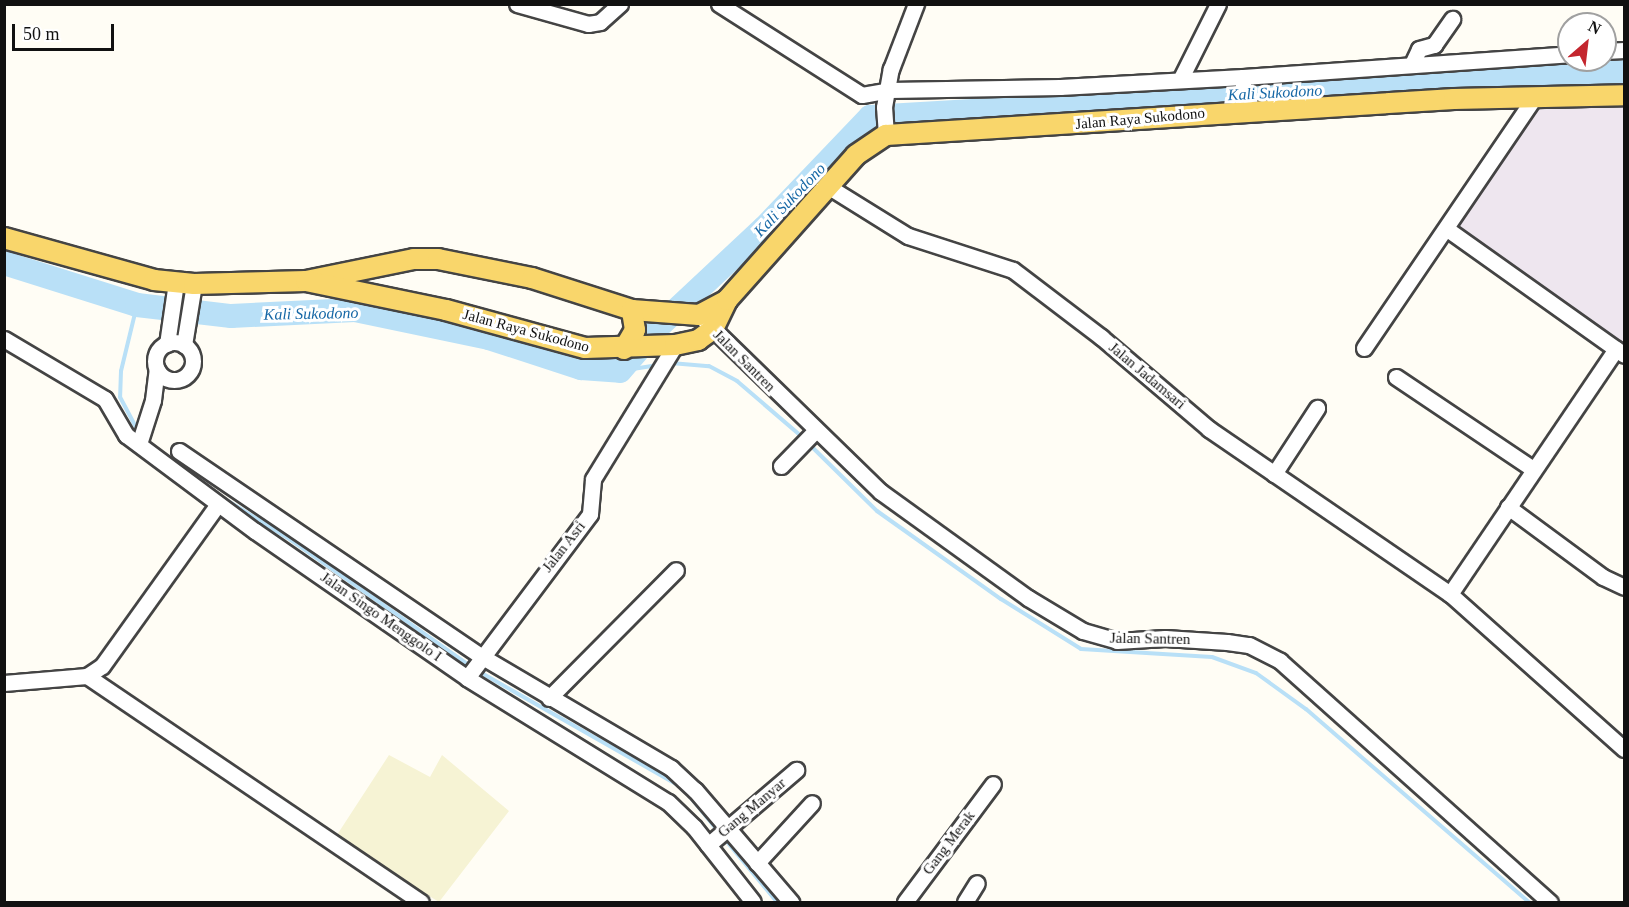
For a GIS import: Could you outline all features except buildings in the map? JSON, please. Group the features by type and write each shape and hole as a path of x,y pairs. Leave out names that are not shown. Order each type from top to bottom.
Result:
{"main road":[{"name":"Jalan Raya Sukodono","path":"306,281 375,294 585,348 630,348 666,354 698,340 713,329 726,300 829,188 856,155 886,131 1243,93 1454,99 1624,95"},
{"name":"Jalan Raya Sukodono","path":"4,238 121,273 184,287 306,281 414,259 476,265 532,278 636,311 690,315 726,300"},
{"path":"375,294 375,280 380,267"},
{"path":"630,348 635,330 636,311"}],"street":[{"path":"517,4 588,24 600,22 620,4"},
{"path":"719,4 862,95 890,90 1060,87 1180,80 1243,93 1413,62 1557,55"},
{"path":"886,131 884,107 890,90 891,69 916,4"},
{"path":"1180,80 1218,4"},
{"path":"1413,62 1416,51 1434,45 1452,19"},
{"path":"1364,348 1534,98"},
{"name":"Jalan Jadamsari","path":"829,188 909,236 1013,270 1101,337 1209,429 1450,594 1624,749"},
{"path":"1446,229 1620,352 1533,469 1450,594"},
{"path":"139,443 153,400 158,352 166,344 184,287"},
{"path":"153,400 176,380 186,376 192,366 191,354 184,345 187,327 184,287"},
{"name":"Jalan Santren","path":"690,315 713,329 809,437 920,523 1083,631 1117,641 1165,638 1249,645 1280,661 1550,903"},
{"name":"Jalan Singo Menggolo I","path":"4,339 105,399 126,435 183,465 218,504 468,676 668,802 709,843 753,903"},
{"path":"166,344 184,345"},
{"name":"Jalan Asri","path":"468,676 590,514 593,479 666,354"},
{"path":"156,369 164,377 176,380"},
{"path":"1396,377 1533,469"},
{"path":"1274,474 1317,408"},
{"path":"781,466 809,437"},
{"path":"183,465 480,658 671,768 791,903"},
{"path":"4,683 87,676 102,666 218,504"},
{"path":"1508,507 1603,577 1624,587"},
{"path":"549,698 676,570"},
{"path":"87,676 420,903"},
{"name":"Gang Manyar","path":"709,843 796,770"},
{"name":"Gang Merak","path":"904,903 993,784"},
{"path":"757,863 812,803"},
{"path":"965,903 977,883"}],"shaded area":[{"path":"1624,104 1624,349 1454,223 1536,107"},
{"path":"389,755 430,777 442,755 509,811 439,902 335,838"}],"waterway":[{"name":"Kali Sukodono","path":"4,263 137,305 231,316 355,310 489,338 581,368 620,371 658,327 765,227 870,117 1624,72"},
{"path":"137,305 121,371 120,397 139,433"},
{"path":"671,363 709,366 737,381 802,437"},
{"path":"620,371 657,365"},
{"path":"808,443 877,511 1001,599 1081,649 1212,657 1256,673 1306,709 1529,902"},
{"path":"220,496 291,540 472,667"},
{"path":"478,671 683,788 718,831"},
{"path":"723,837 777,902"}]}
